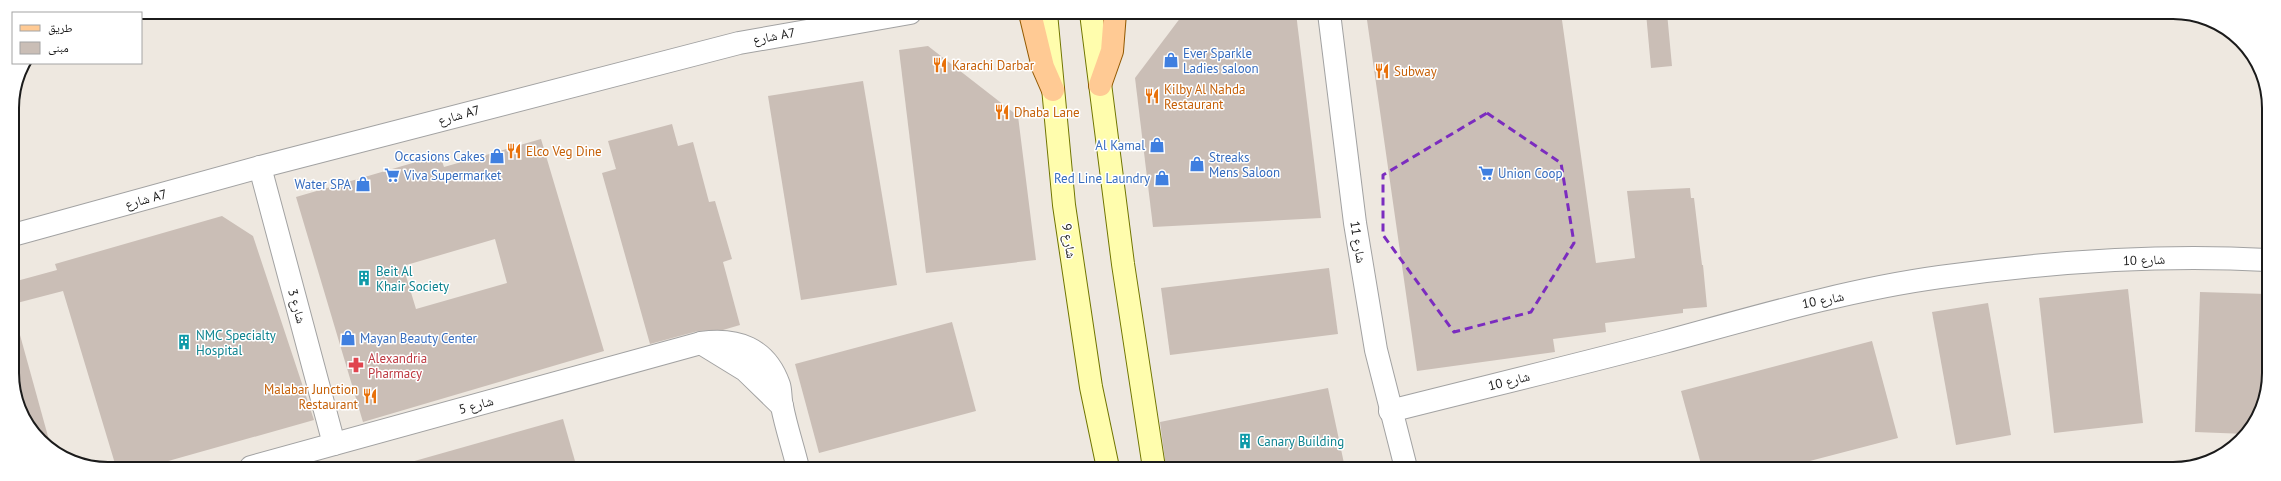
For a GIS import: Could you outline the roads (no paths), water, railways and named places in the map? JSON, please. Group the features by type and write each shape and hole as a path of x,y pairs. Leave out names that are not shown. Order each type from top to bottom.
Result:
{"main road":[{"path":"1031,19 1041,61 1053,90"},
{"path":"1100,85 1112,51 1115,19"}],"street":[{"name":"شارع A7","path":"19,233 260,167 739,42 875,19"},
{"name":"شارع 9","path":"1047,19 1064,205 1076,297 1107,462"},
{"path":"1092,19 1123,264 1153,462"},
{"name":"شارع 11","path":"1330,19 1355,223 1376,350 1390,411 1404,462"},
{"name":"شارع 3","path":"260,167 334,444"},
{"name":"شارع 10","path":"1390,411 1664,342 1800,304 1939,277 2080,262 2221,258 2262,260"},
{"name":"شارع 5","path":"268,462 701,342 721,340 740,344 757,353 771,368 780,386 782,406 796,462"}],"place":[{"name":"Ever Sparkle Ladies saloon","path":"1171,60"},
{"name":"Karachi Darbar","path":"940,65"},
{"name":"Subway","path":"1382,71"},
{"name":"Kilby Al Nahda Restaurant","path":"1152,96"},
{"name":"Dhaba Lane","path":"1002,112"},
{"name":"Al Kamal","path":"1157,145"},
{"name":"Elco Veg Dine","path":"514,151"},
{"name":"Occasions Cakes","path":"497,156"},
{"name":"Streaks Mens Saloon","path":"1197,164"},
{"name":"Union Coop","path":"1486,173"},
{"name":"Viva Supermarket","path":"392,175"},
{"name":"Red Line Laundry","path":"1162,178"},
{"name":"Water SPA","path":"363,184"},
{"name":"Beit Al Khair Society","path":"364,278"},
{"name":"Mayan Beauty Center","path":"348,338"},
{"name":"NMC Specialty Hospital","path":"184,342"},
{"name":"Alexandria Pharmacy","path":"356,365"},
{"name":"Malabar Junction Restaurant","path":"370,396"},
{"name":"Canary Building","path":"1245,441"}]}
